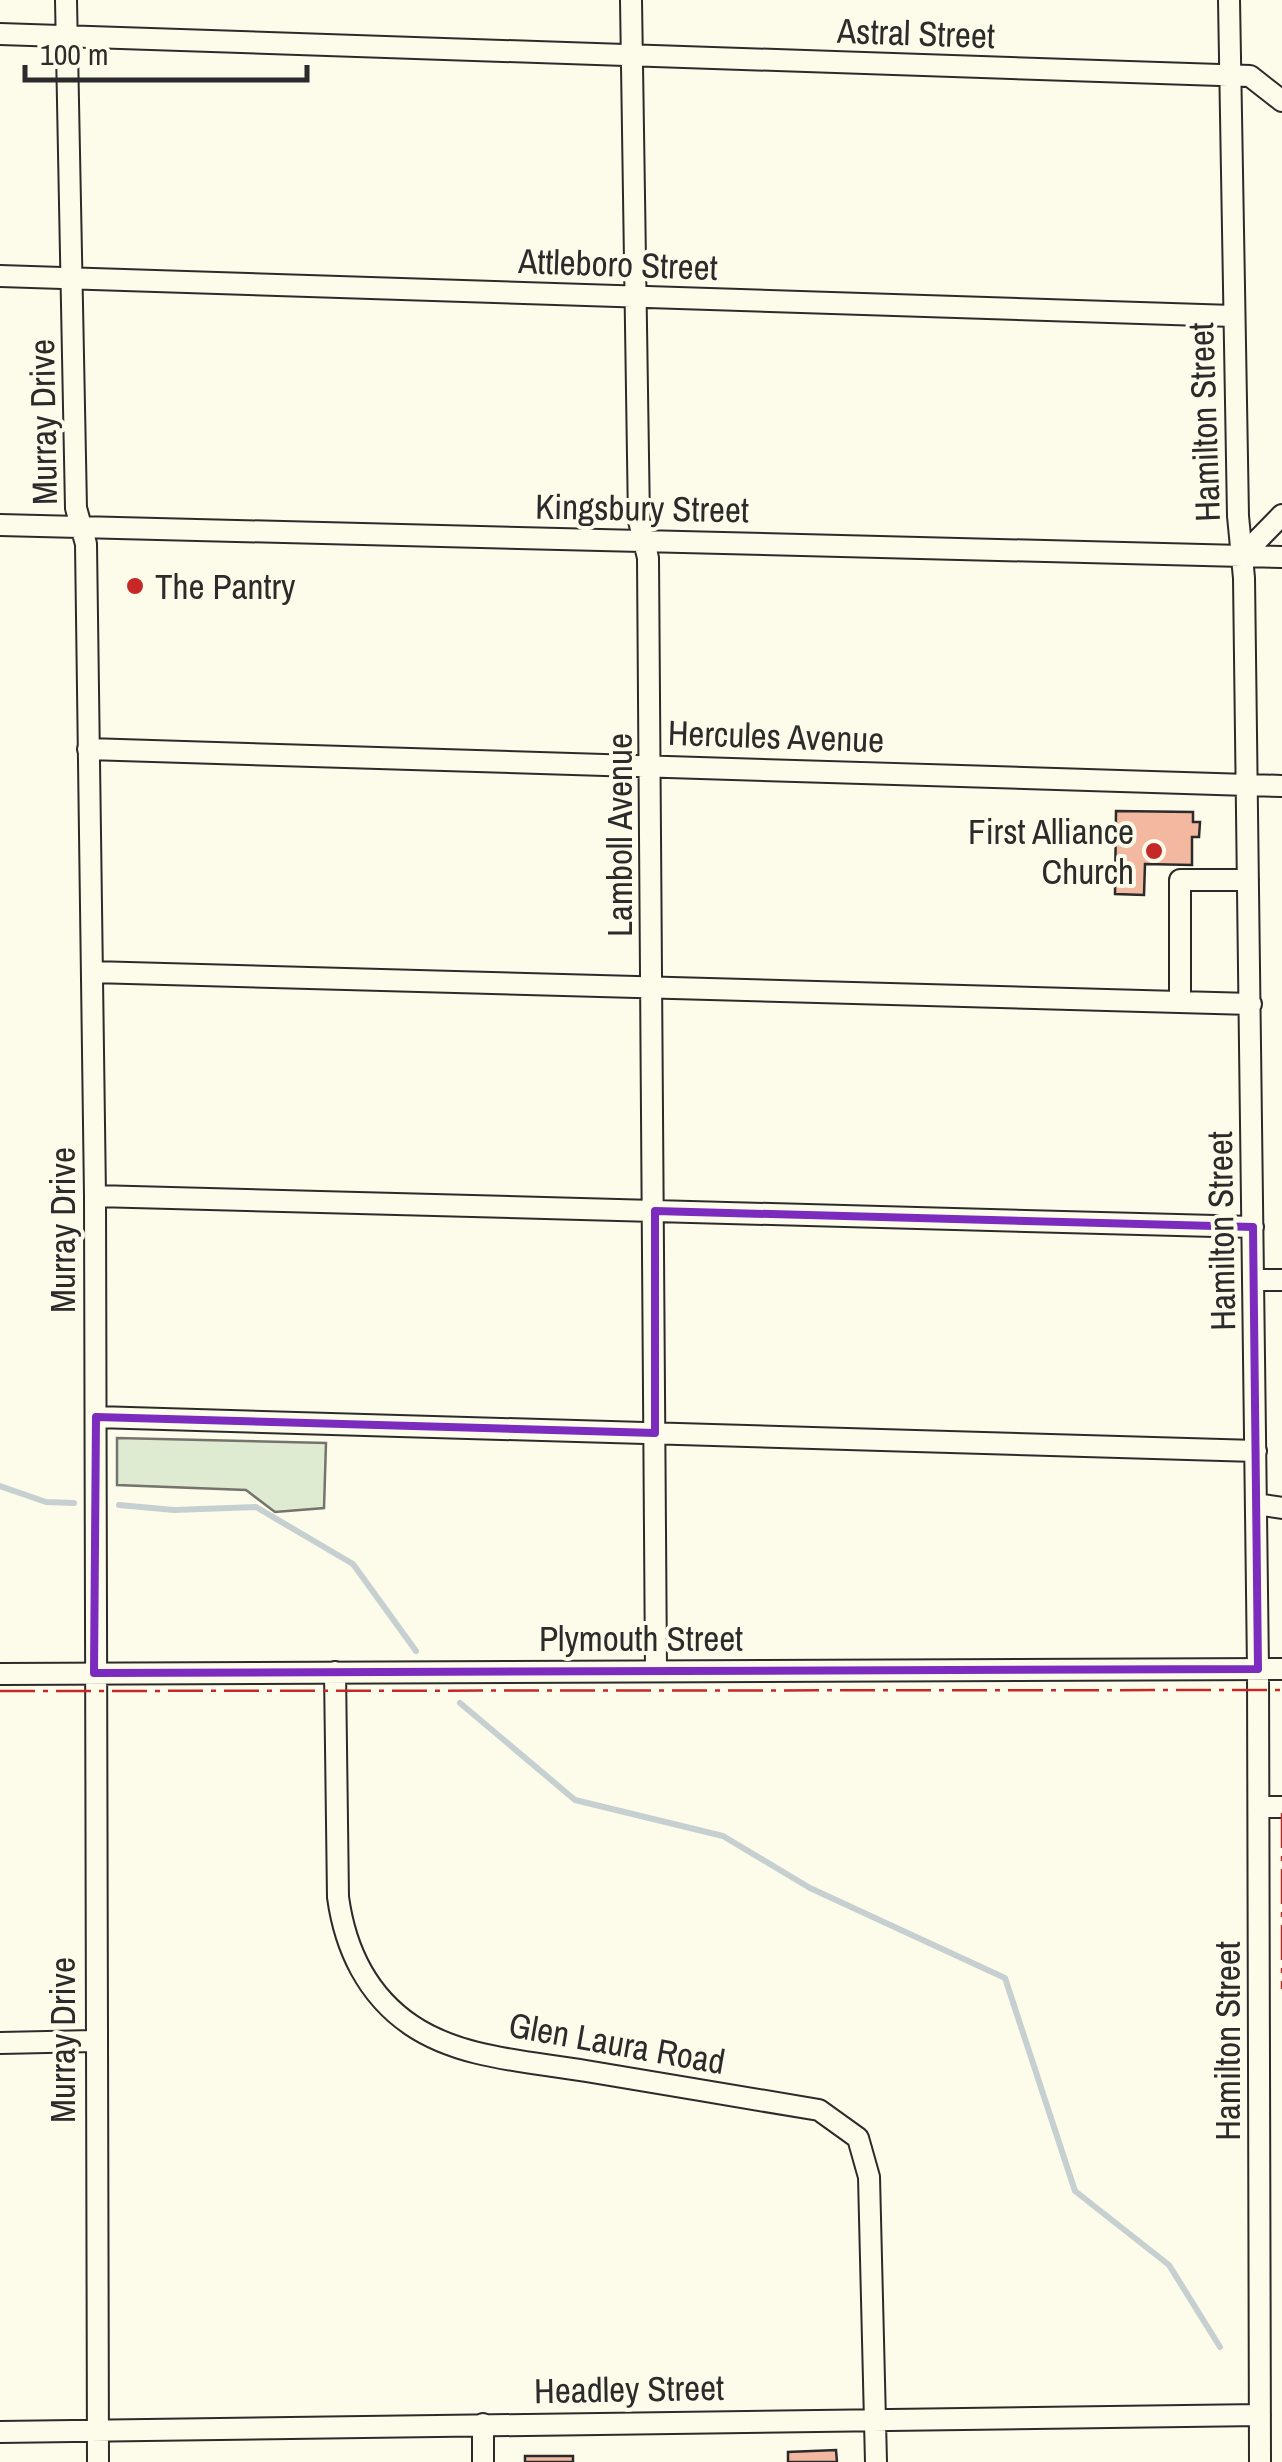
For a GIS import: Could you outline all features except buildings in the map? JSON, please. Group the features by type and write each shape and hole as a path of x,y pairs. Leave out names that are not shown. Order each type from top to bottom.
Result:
{"street":[{"name":"Murray Drive","path":"66,0 79,526 86,544 92,972 98,2462"},
{"name":"Lamboll Avenue","path":"630,0 652,765 656,1670"},
{"name":"Hamilton Street","path":"1229,0 1233,316 1247,783 1257,1504 1260,2462"},
{"name":"Astral Street","path":"0,34 1230,75"},
{"path":"1230,75 1260,80 1282,101"},
{"name":"Attleboro Street","path":"0,276 1233,316"},
{"path":"1242,556 1282,515"},
{"name":"Kingsbury Street","path":"0,525 1282,558"},
{"name":"Hercules Avenue","path":"88,748 1282,786"},
{"path":"1180,1002 1180,880 1248,880"},
{"path":"92,972 1250,1004"},
{"path":"94,1196 1253,1228"},
{"path":"1254,1280 1282,1280"},
{"path":"96,1417 1256,1451"},
{"path":"1257,1504 1282,1508"},
{"name":"Plymouth Street","path":"0,1674 1282,1668"},
{"name":"Glen Laura Road","path":"336,1672 338,1897 342,1928 368,1982 410,2024 472,2051 819,2110 848,2128 865,2150 869,2177 876,2462"},
{"path":"1259,1807 1282,1807"},
{"path":"0,2044 94,2041"},
{"path":"1260,2372 1282,2377"},
{"name":"Headley Street","path":"0,2432 1260,2414"},
{"path":"483,2424 483,2462"}],"highlighted area":[{"path":"655,1211 1253,1227 1258,1669 94,1673 96,1417 655,1433"}],"green space":[{"path":"117,1438 326,1443 324,1508 275,1512 246,1490 117,1485"}],"waterway":[{"path":"0,1486 46,1502 74,1503"},
{"path":"119,1505 174,1510 256,1507 353,1564 416,1651"},
{"path":"460,1703 575,1800 723,1836 810,1888 1005,1978 1075,2191 1169,2265 1220,2347"}],"power":[{"path":"0,1691 1282,1690"},
{"path":"1282,1813 1282,1989"}],"place":[{"name":"The Pantry","path":"135,586"},
{"name":"First Alliance Church","path":"1154,851"}]}
